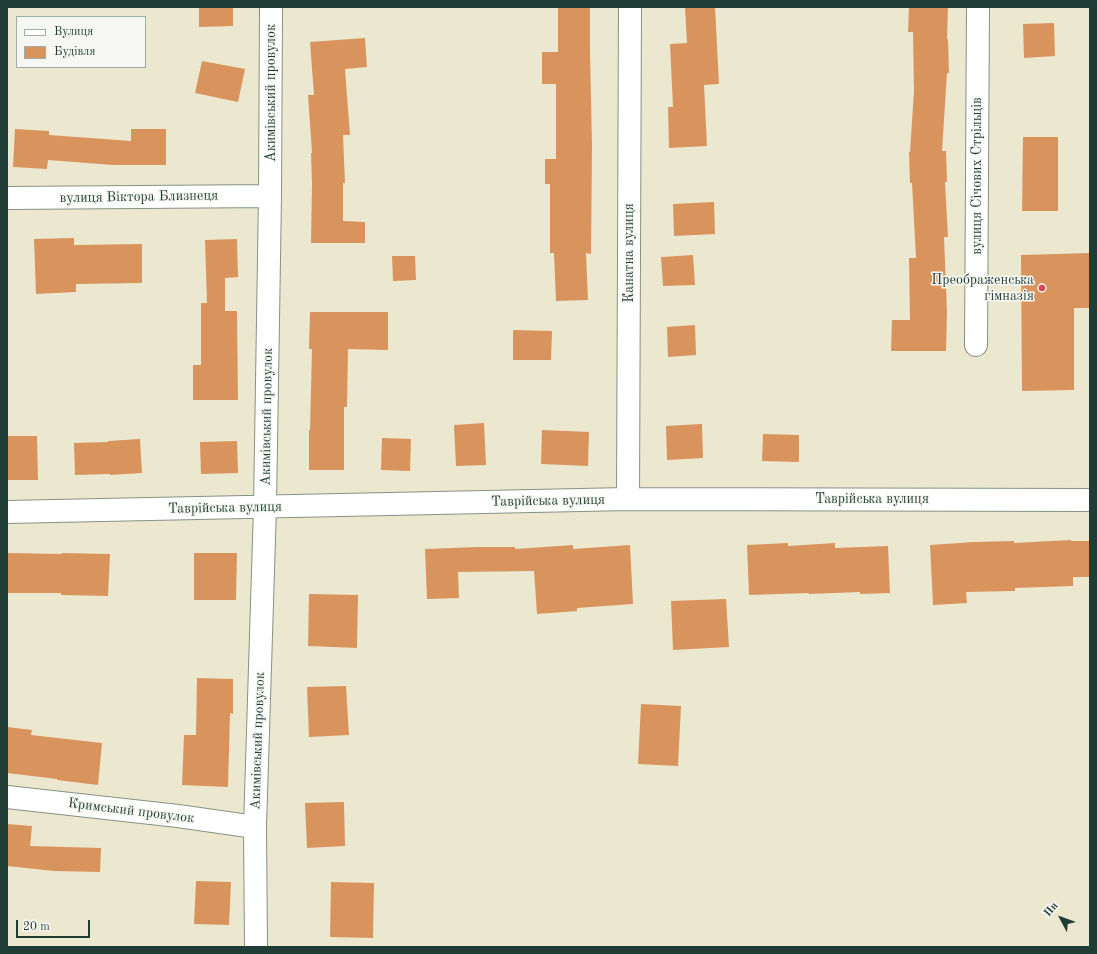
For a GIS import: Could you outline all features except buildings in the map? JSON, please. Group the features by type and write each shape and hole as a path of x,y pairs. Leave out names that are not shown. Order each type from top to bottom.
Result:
{"street":[{"name":"Акимівський провулок","path":"256,947 255,827 266,508 271,7"},
{"name":"Канатна вулиця","path":"628,499 630,7"},
{"name":"вулиця Січових Стрільців","path":"976,345 978,7"},
{"name":"вулиця Віктора Близнеця","path":"7,198 270,196"},
{"name":"Таврійська вулиця","path":"7,512 266,508 628,499 1090,500"},
{"name":"Кримський провулок","path":"7,797 178,816 255,827"}],"place":[{"name":"Преображенська гімназія","path":"1042,288"}]}
